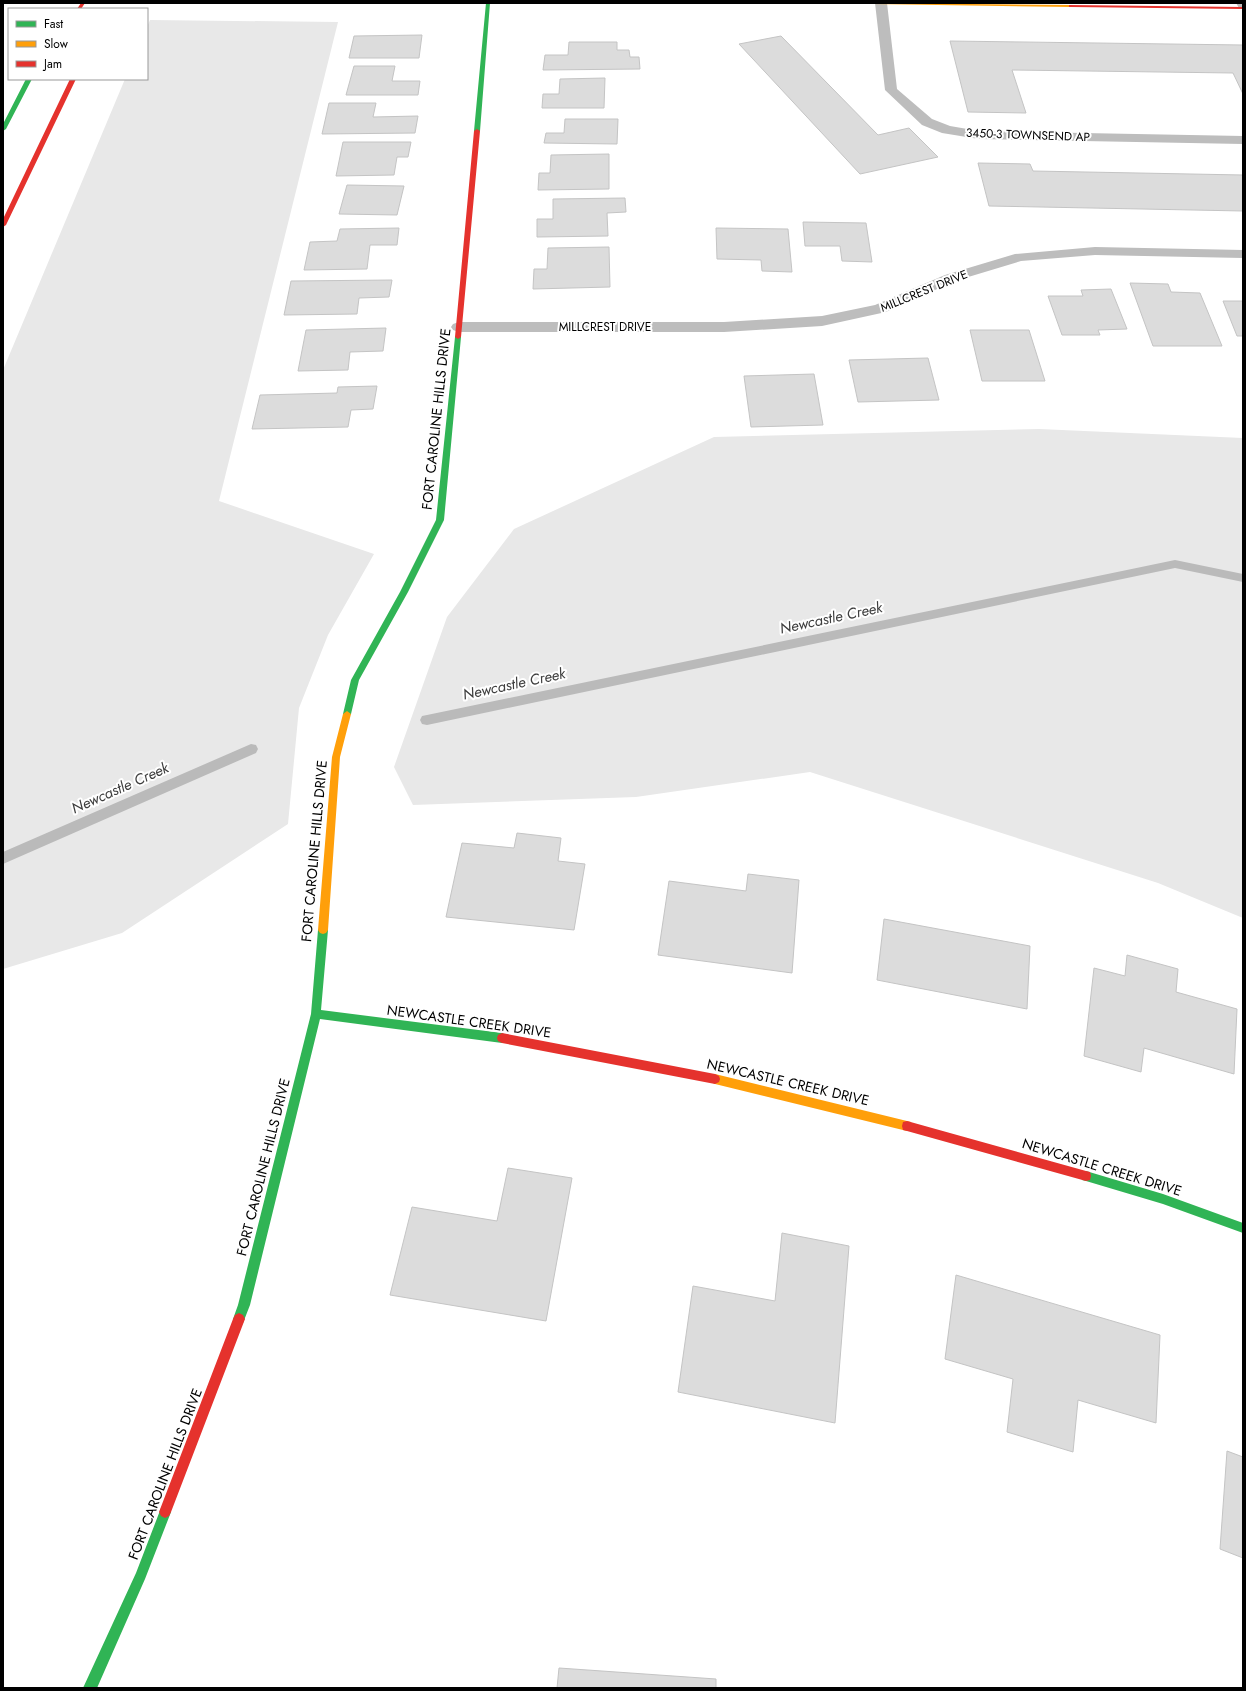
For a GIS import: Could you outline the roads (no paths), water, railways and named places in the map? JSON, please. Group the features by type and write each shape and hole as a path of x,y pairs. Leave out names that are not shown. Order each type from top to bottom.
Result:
{"street":[{"name":"FORT CAROLINE HILLS DRIVE","path":"90,1688 141,1575 244,1305 316,1014 336,757 355,680 404,592 440,520 488,3"},
{"path":"873,3 1164,5 1243,8"},
{"name":"3450-3 TOWNSEND AP","path":"881,3 891,90 927,122 947,130 979,135 1243,140"},
{"path":"3,129 28,80"},
{"path":"3,225 73,80"},
{"name":"MILLCREST DRIVE","path":"459,327 724,327 822,321 880,309 950,278 1020,257 1095,251 1243,254"},
{"name":"NEWCASTLE CREEK DRIVE","path":"316,1014 514,1040 713,1078 938,1133 1163,1199 1243,1228"}],"waterway":[{"name":"Newcastle Creek","path":"427,720 1175,564 1243,578"},
{"name":"Newcastle Creek","path":"3,858 251,749"}]}
